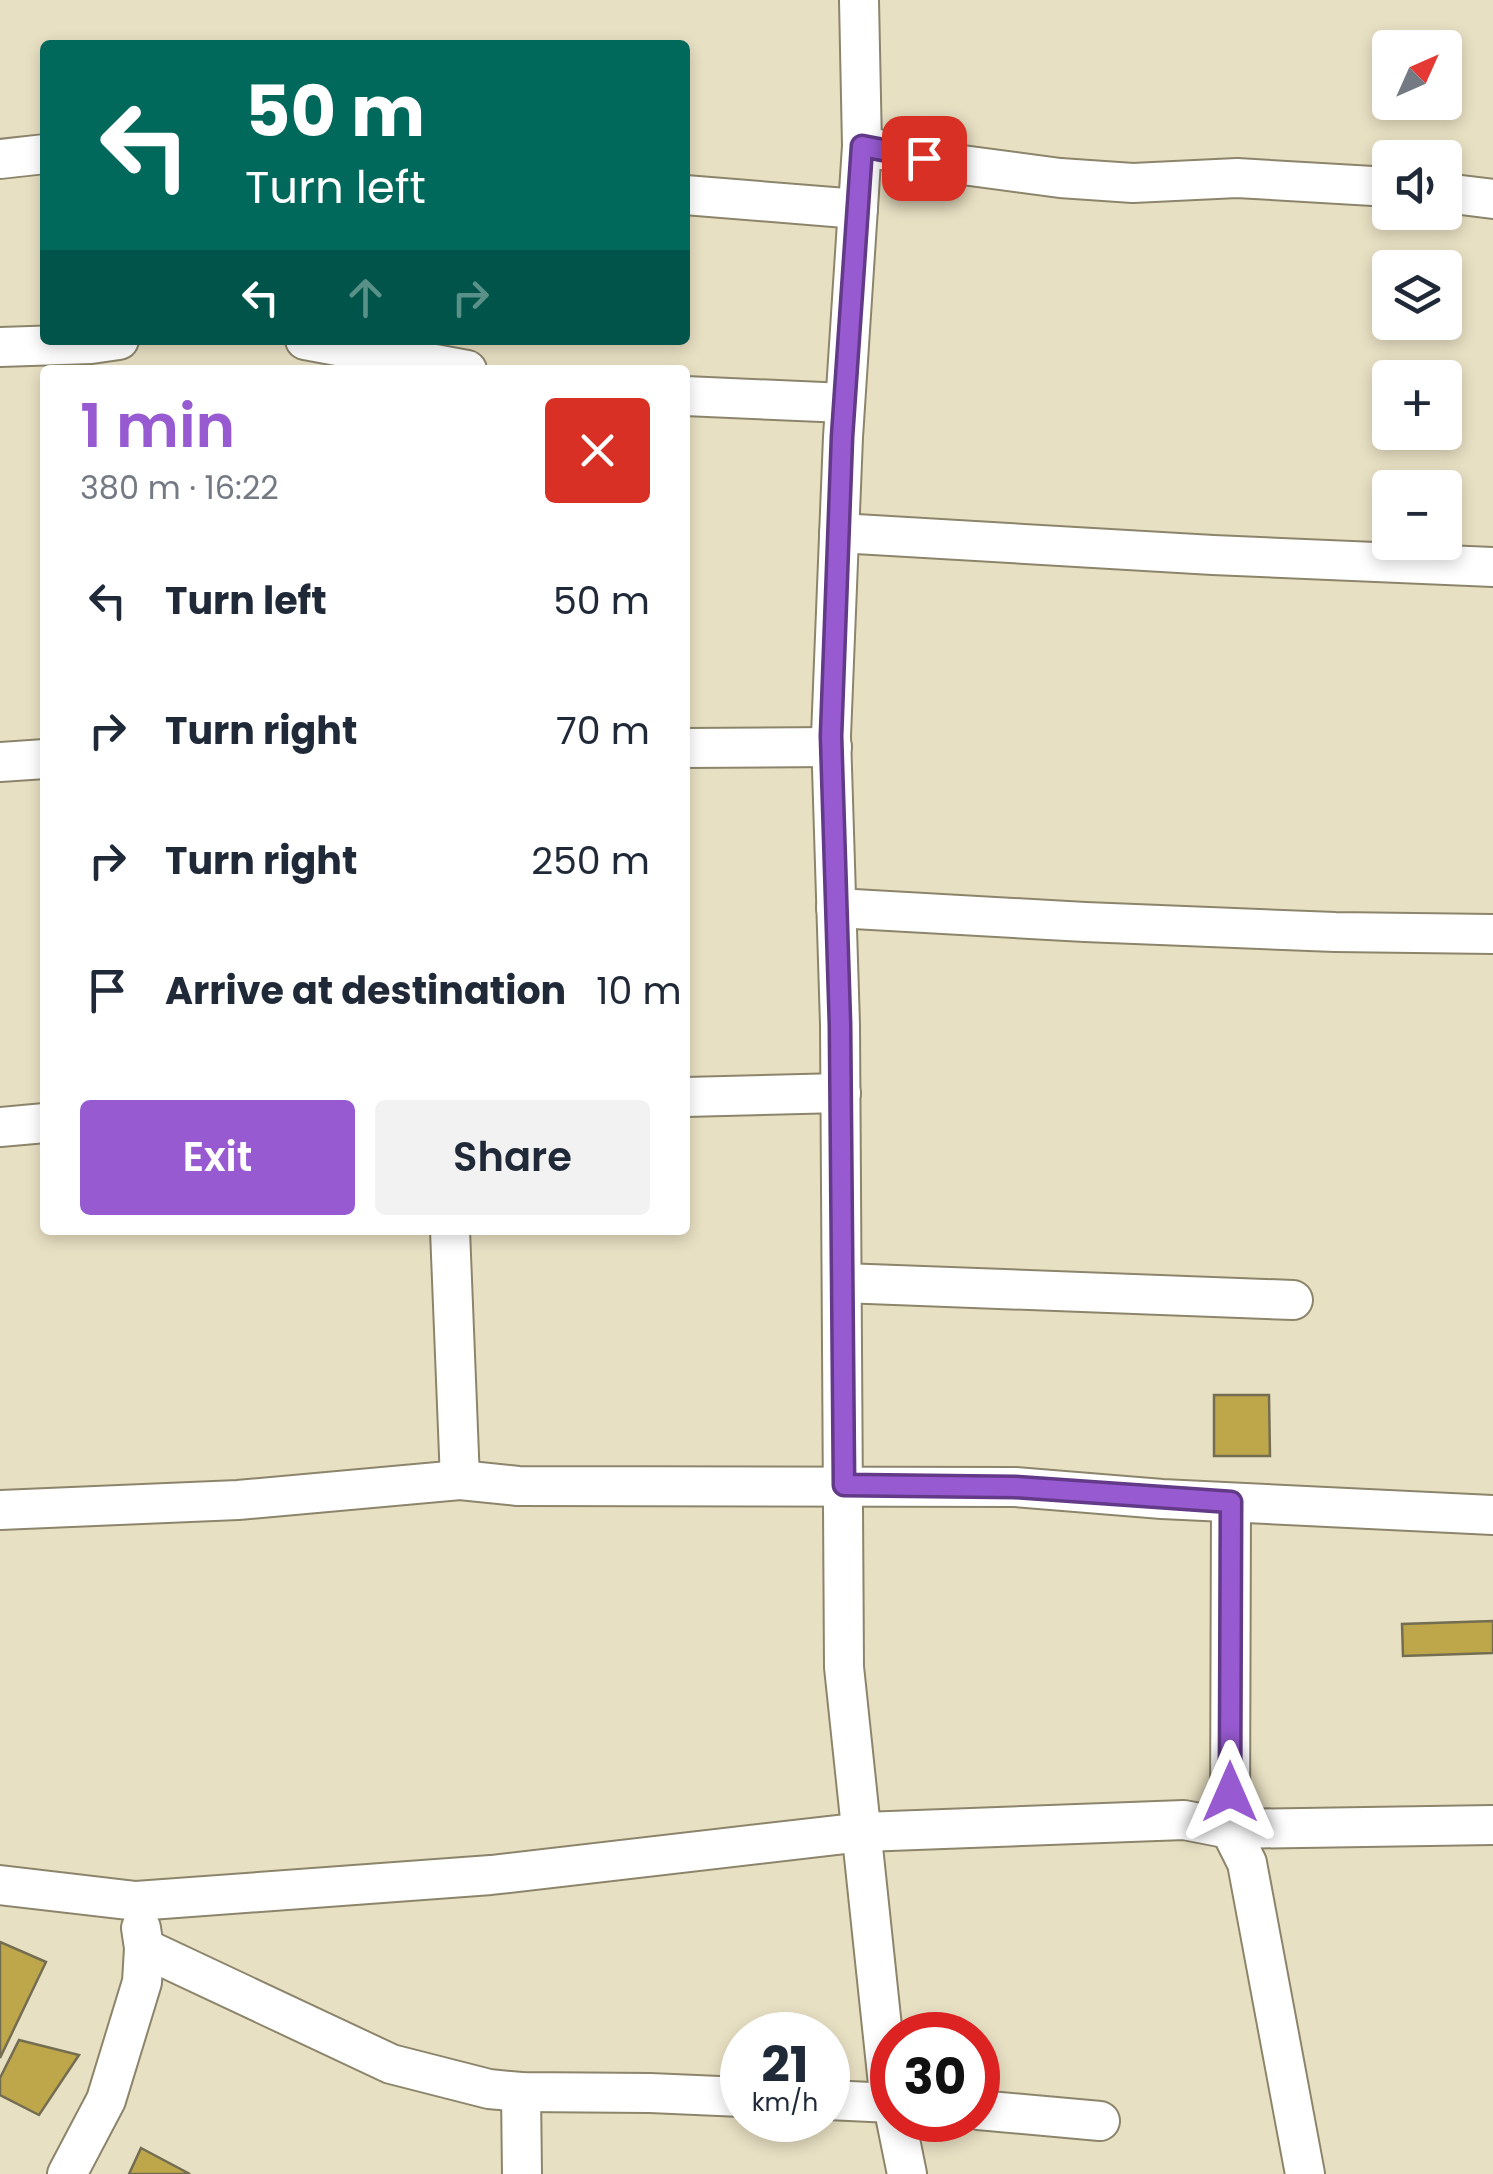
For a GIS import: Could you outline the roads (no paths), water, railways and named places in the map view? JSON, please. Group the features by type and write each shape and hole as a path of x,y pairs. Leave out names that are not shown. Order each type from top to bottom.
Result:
{"street":[{"path":"860,0 862,146 844,403 832,747 841,1093 844,1667 881,2012"},
{"path":"862,146 1060,178 1133,182 1237,178 1372,186"},
{"path":"0,159 40,155"},
{"path":"1462,195 1493,199"},
{"path":"690,196 858,209"},
{"path":"0,346 46,345"},
{"path":"332,345 440,365"},
{"path":"690,396 844,403"},
{"path":"839,533 1213,555 1493,566"},
{"path":"690,748 832,747"},
{"path":"0,762 40,759"},
{"path":"836,908 1336,932 1493,934"},
{"path":"690,1097 841,1093"},
{"path":"0,1127 40,1123"},
{"path":"450,1235 460,1480"},
{"path":"842,1283 1293,1300"},
{"path":"0,1510 238,1500 460,1480 518,1486 1015,1487 1493,1515"},
{"path":"1231,1502 1230,1828 1247,1864 1305,2174"},
{"path":"0,1885 136,1901 491,1875 863,1832 1184,1820 1230,1828 1493,1825"},
{"path":"66,2174 106,2100 142,1982 144,1948 136,1901"},
{"path":"144,1948 391,2064 489,2089 720,2096"},
{"path":"521,2092 522,2174"},
{"path":"1000,2112 1100,2121"},
{"path":"900,2142 907,2174"}]}
